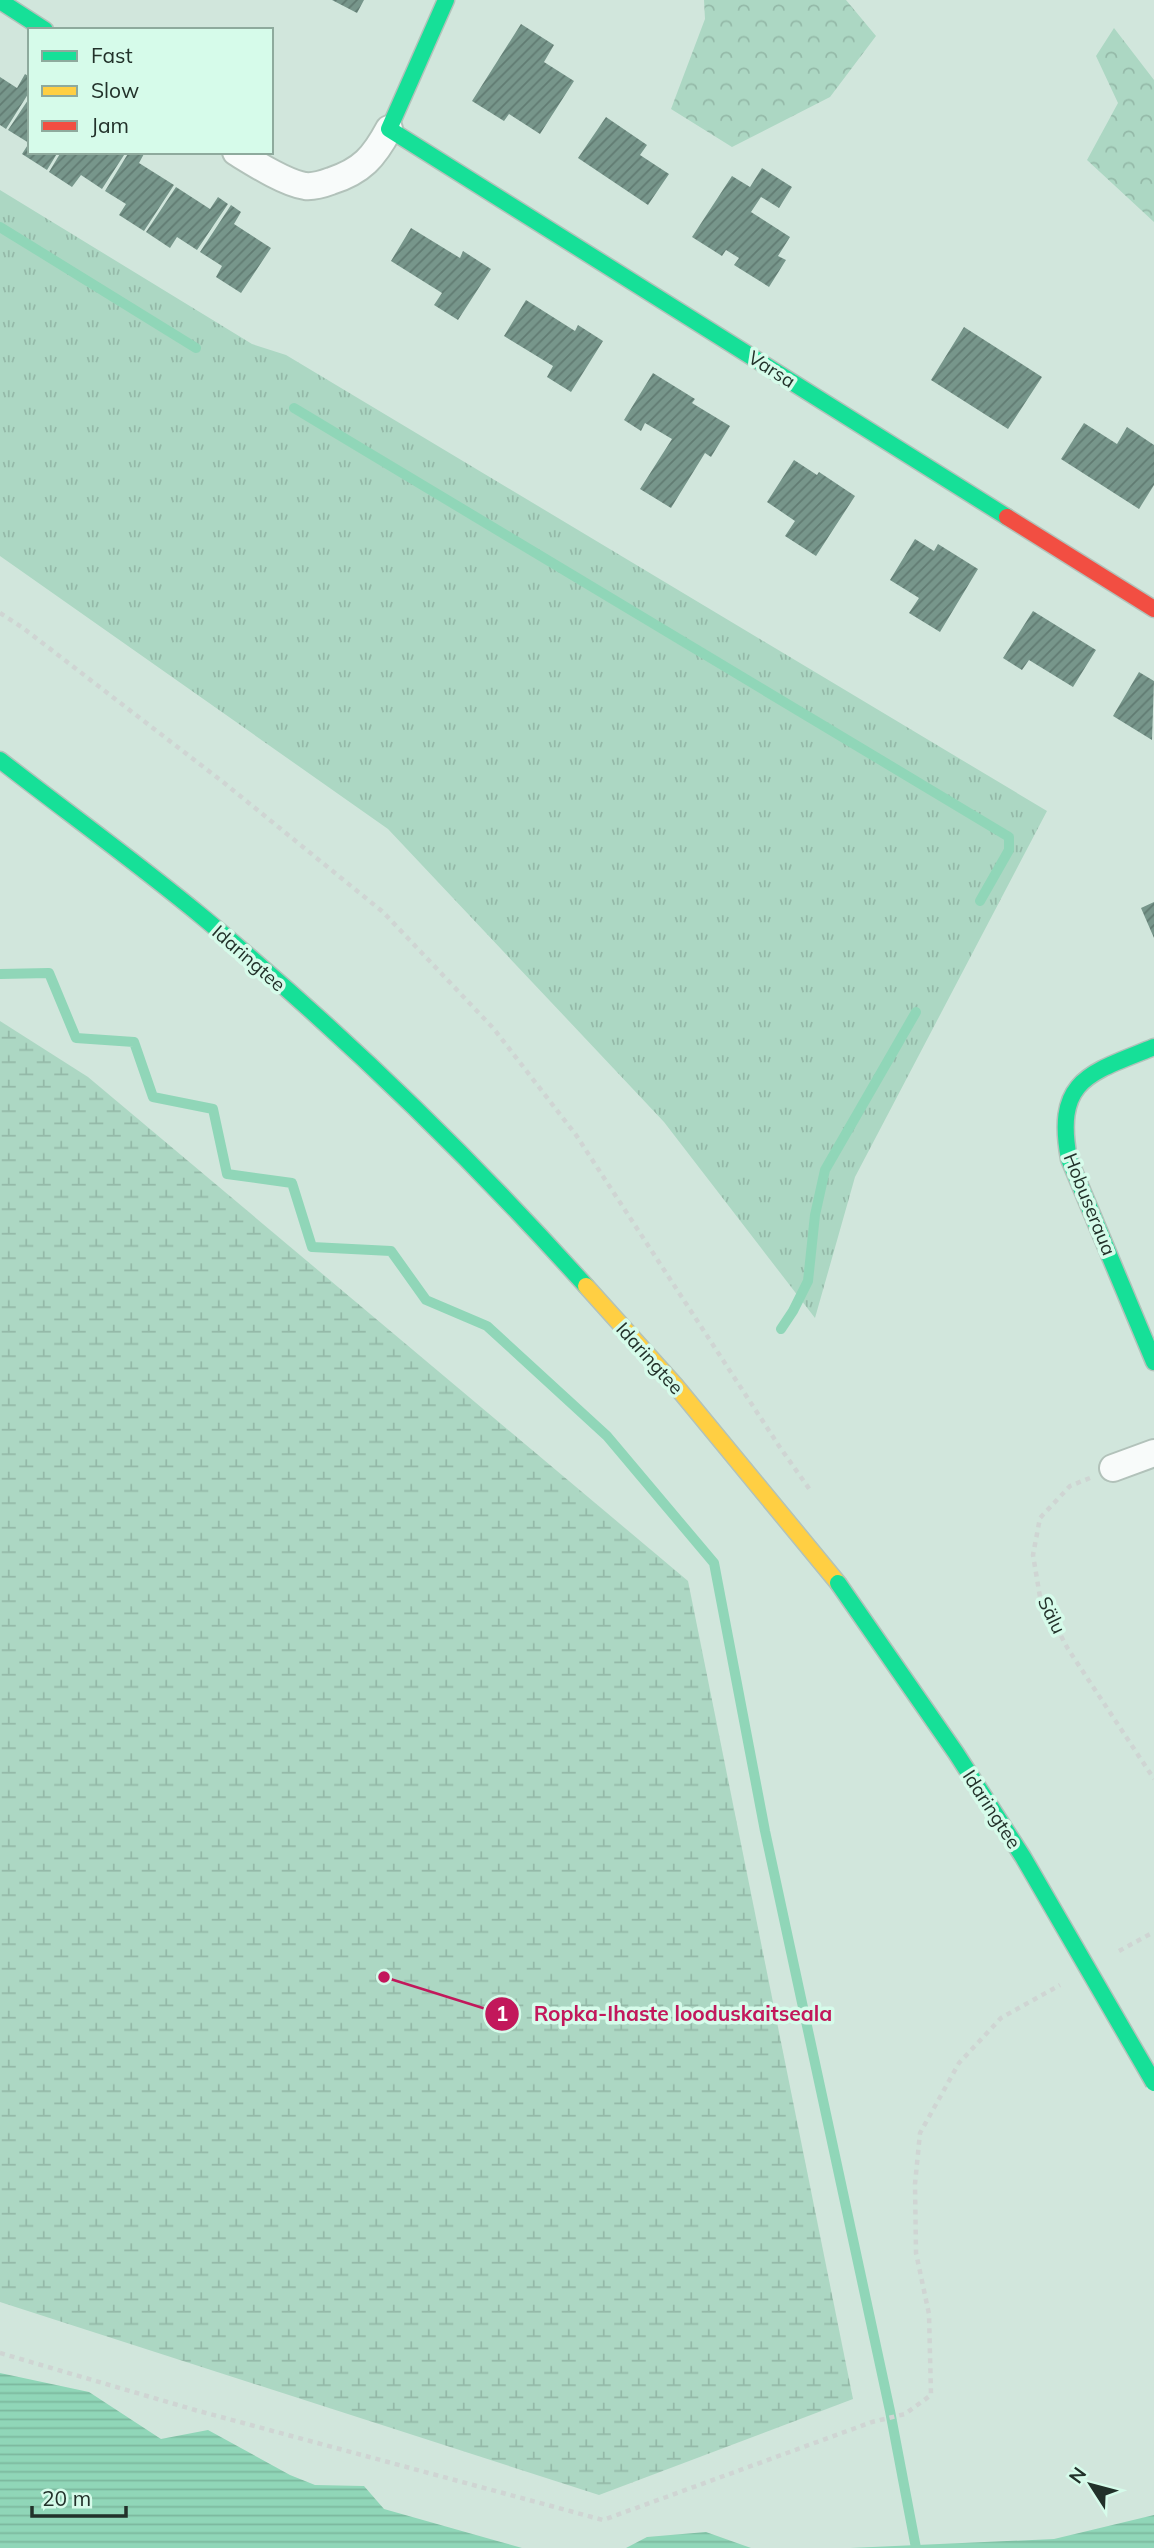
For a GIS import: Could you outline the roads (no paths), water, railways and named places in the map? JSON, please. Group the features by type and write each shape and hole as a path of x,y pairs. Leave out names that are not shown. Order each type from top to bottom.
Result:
{"main road":[{"path":"390,129 446,0"},
{"path":"0,1 42,28"},
{"name":"Varsa","path":"390,129 1154,609"},
{"name":"Idaringtee","path":"0,760 205,919 375,1069 523,1216 649,1355 838,1583 1023,1858 1110,2003 1154,2083"},
{"name":"Hobuseraua","path":"1154,1047 1089,1074 1072,1096 1065,1116 1069,1159 1154,1362"}],"street":[{"path":"239,154 304,186 318,186 349,175 363,166 390,129"},
{"path":"1113,1468 1154,1453"}],"waterway":[{"path":"0,227 196,348"},
{"path":"294,408 1009,837 1009,850 980,901"},
{"path":"0,974 49,973 76,1038 134,1042 153,1097 213,1109 227,1174 292,1183 312,1247 391,1251 426,1300 487,1326 607,1436 714,1563 765,1831 890,2411 916,2548"},
{"path":"781,1329 808,1281 815,1215 825,1170 916,1012"}],"place":[{"name":"Ropka-Ihaste looduskaitseala","path":"384,1977"}]}
